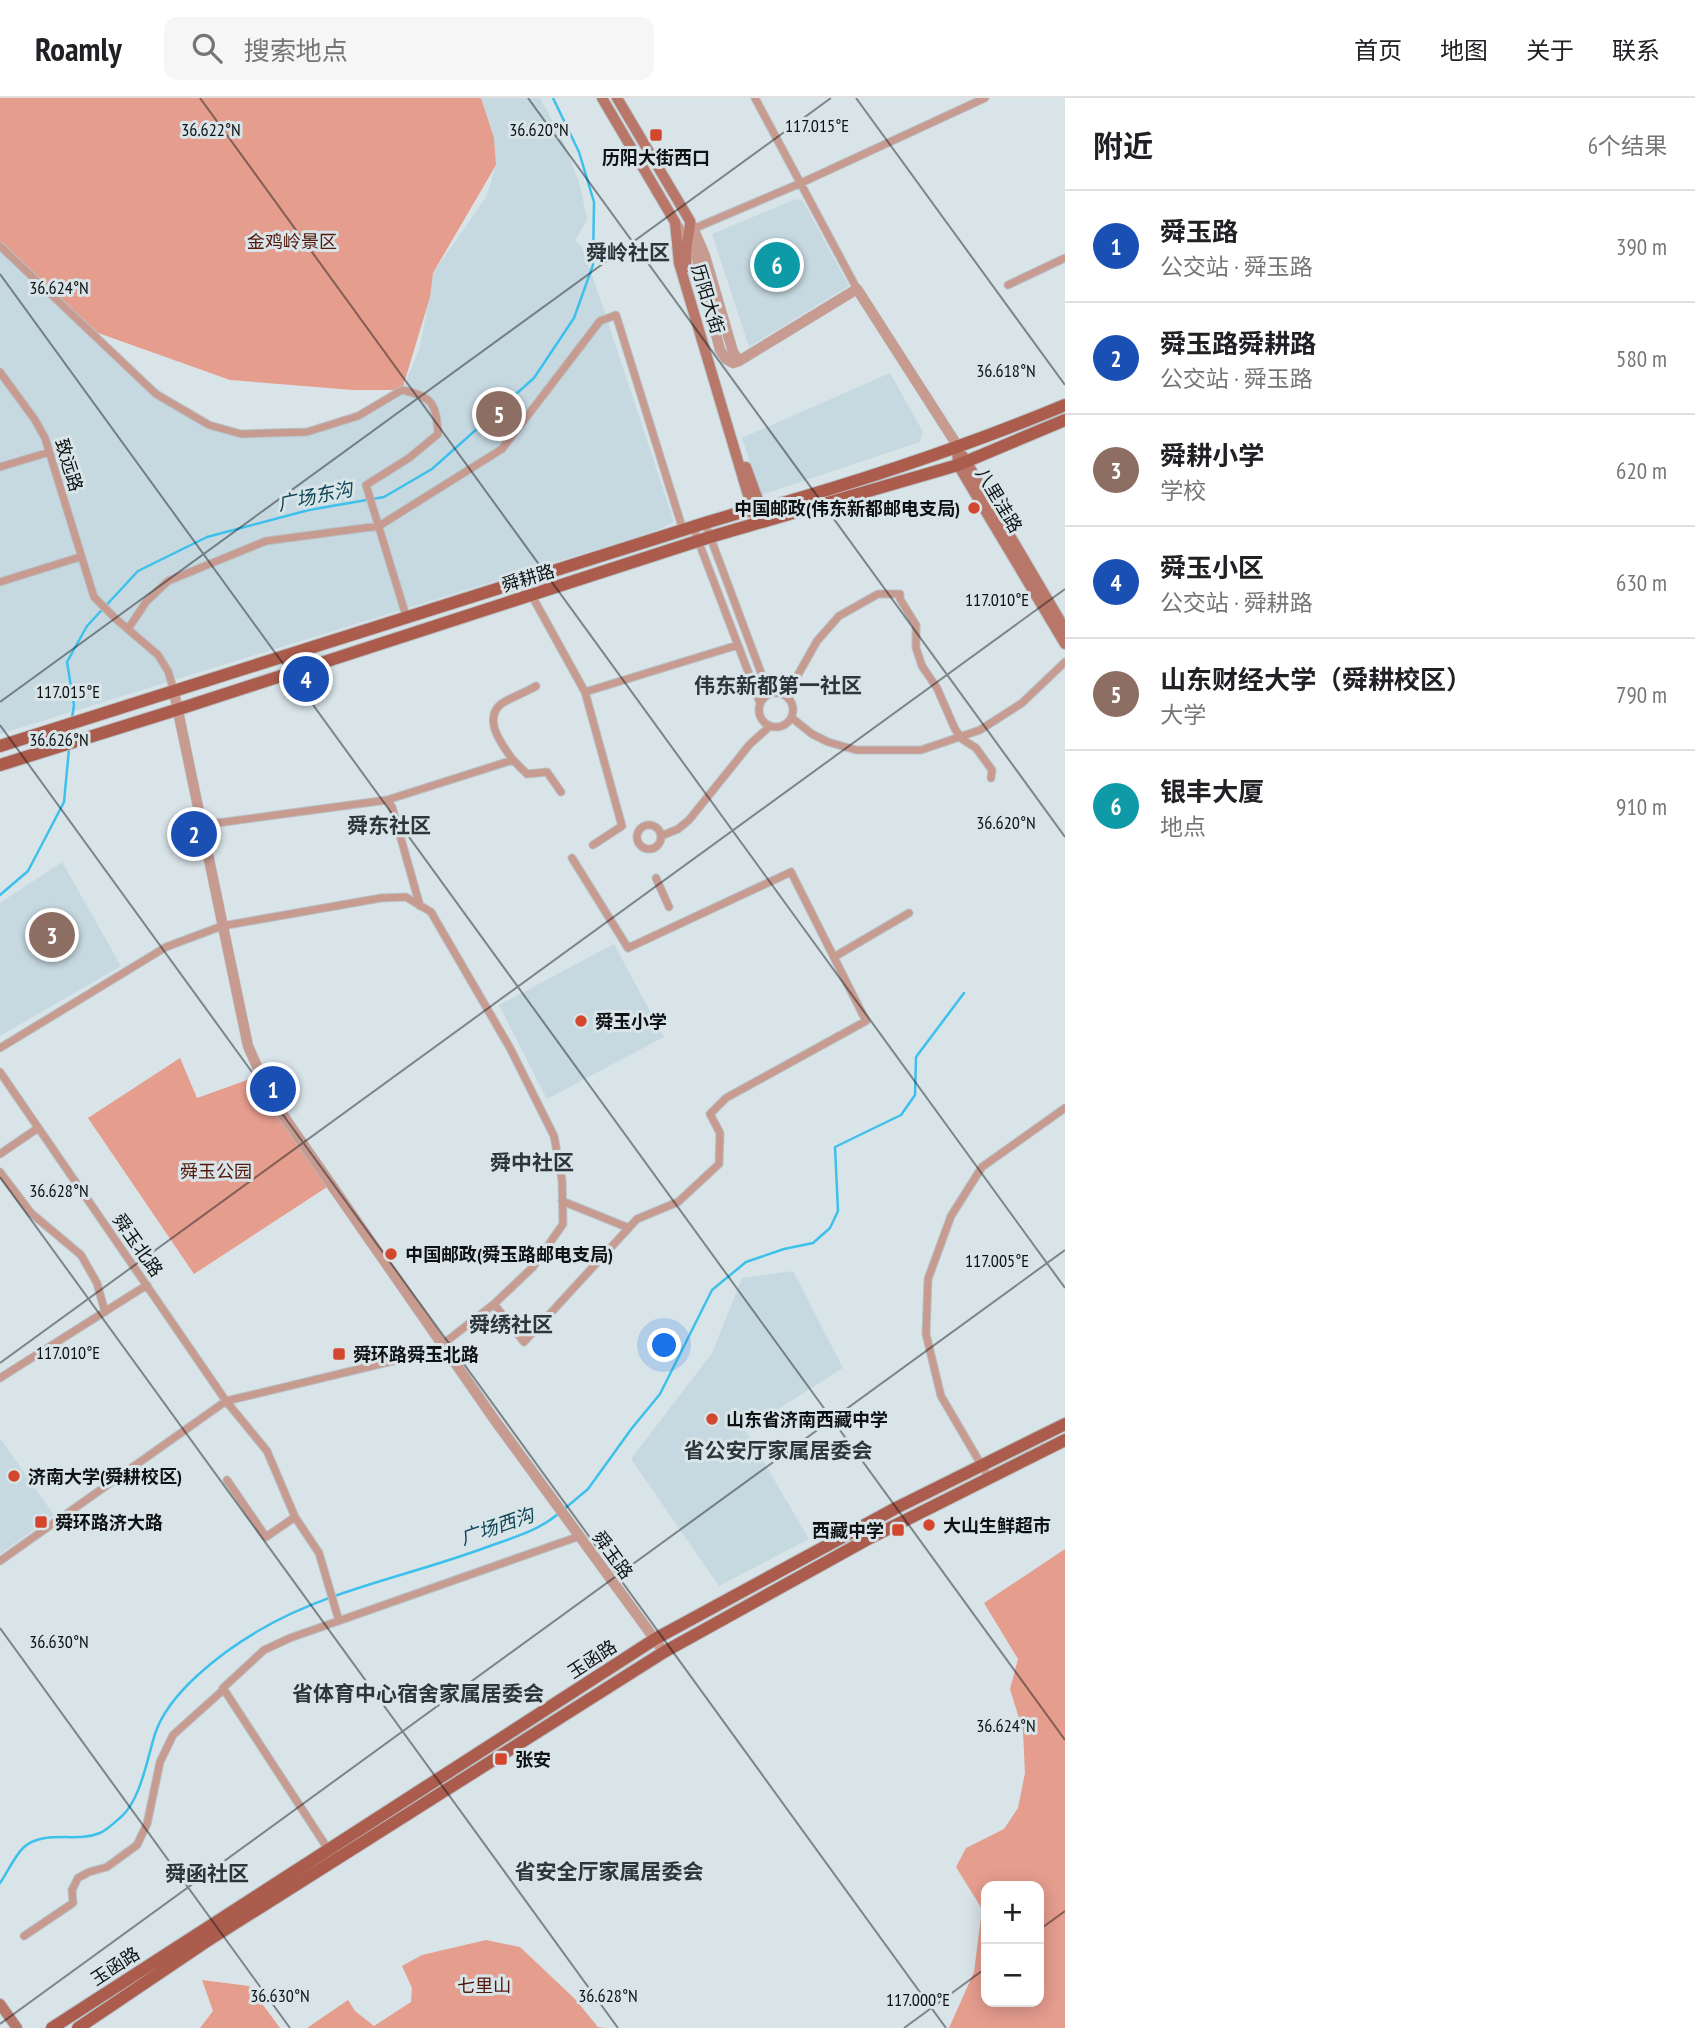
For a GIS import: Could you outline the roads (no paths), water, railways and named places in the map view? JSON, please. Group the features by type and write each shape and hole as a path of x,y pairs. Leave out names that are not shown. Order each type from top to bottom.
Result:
{"main road":[{"name":"历阳大街","path":"602,98 675,222 679,263 759,516"},
{"path":"617,98 691,225"},
{"name":"历阳大街","path":"691,225 685,262 759,516"},
{"name":"舜耕路","path":"0,765 705,539 759,516 1009,428 1065,405"},
{"name":"舜耕路","path":"0,746 694,527 759,516 962,463 1065,421"},
{"name":"八里洼路","path":"957,445 962,463 1065,644"},
{"name":"八里洼路","path":"962,463 1065,629"},
{"name":"玉函路","path":"52,2028 655,1639 896,1508 1065,1424"},
{"name":"玉函路","path":"78,2028 207,1941 664,1652 868,1539 1065,1440"},
{"path":"0,2004 18,2028"}],"street":[{"path":"755,98 857,289 957,445"},
{"path":"739,361 733,352 705,256 691,225 801,183 985,98"},
{"path":"675,222 697,258 720,350 726,359 733,363 857,289"},
{"path":"0,246 156,394 209,425 241,434 307,432 358,416 402,390 423,395 436,410 438,434 409,458 366,485 407,619"},
{"path":"1008,285 1065,258"},
{"path":"174,692 168,671 158,655 128,629 146,602 168,581 231,553 266,541 379,526 502,449 600,321 616,315 694,527 705,539 769,694"},
{"name":"致远路","path":"0,372 36,420 50,452 80,557 96,598 128,629"},
{"path":"0,467 50,452"},
{"path":"694,527 705,539 738,645 760,704 759,714 769,727 780,728 792,718 793,706 786,696 769,694 760,704"},
{"path":"0,582 80,557"},
{"path":"786,696 817,641 839,616 878,594 900,594 900,599 916,625 916,648 922,666 937,688 960,736 976,748 992,770 991,778"},
{"path":"532,596 585,692 622,826 637,836 640,846 650,849 657,846 661,836 658,829 651,825 640,829 637,836"},
{"path":"585,692 738,645"},
{"path":"792,718 812,734 828,742 856,750 921,750 980,730 1022,703 1065,662"},
{"path":"536,687 499,705 493,720 498,739 513,760 527,774 547,772 561,792"},
{"name":"舜玉路","path":"174,692 248,1046 271,1098 558,1507 664,1652"},
{"path":"661,836 678,829 689,820 751,744 769,727"},
{"path":"202,825 387,800 513,760"},
{"path":"387,800 392,807 420,905"},
{"path":"593,845 622,826"},
{"path":"495,1304 524,1342 637,1219 678,1202 719,1164 720,1133 710,1114 726,1098 866,1021 791,872 628,948 572,858"},
{"path":"656,877 669,907"},
{"path":"0,1048 166,947 222,926 382,898 405,898 431,912 510,1048 554,1136 562,1180 563,1224 533,1267 495,1304 443,1344 422,1354 226,1401 0,1561"},
{"path":"834,957 909,913"},
{"name":"舜玉北路","path":"0,1072 226,1401 267,1451 295,1517 319,1553 339,1621"},
{"path":"989,1478 941,1396 926,1334 928,1279 951,1216 982,1167 1065,1108"},
{"path":"0,1154 38,1128"},
{"path":"0,1172 31,1213 80,1255 97,1283 105,1312"},
{"path":"562,1201 629,1228"},
{"path":"0,1378 147,1285"},
{"path":"227,1480 266,1538 295,1517"},
{"path":"328,1849 223,1688 264,1650 290,1638 580,1536"},
{"path":"24,1936 73,1903 72,1890 78,1878 107,1867 137,1845 147,1824 160,1762 173,1735 222,1690"}],"waterway":[{"name":"广场东沟","path":"72,718 74,705 67,662 87,626 138,571 207,537 309,510 384,497 432,469 534,378 574,318 593,265 594,202 579,152 553,98"},
{"name":"广场东沟","path":"0,895 28,871 64,802 69,749"},
{"name":"广场西沟","path":"563,1510 588,1489 660,1394 712,1290 746,1262 784,1249 813,1243 830,1228 838,1211 835,1147 901,1115 915,1095 916,1057 964,993"},
{"name":"广场西沟","path":"0,1883 23,1848 31,1842 49,1838 91,1836 103,1832 121,1817 134,1800 155,1734 172,1704 198,1675 244,1640 313,1604 515,1537 533,1530 558,1514"}],"place":[{"name":"历阳大街西口","path":"656,135"},
{"name":"银丰大厦","path":"777,265"},
{"name":"山东财经大学（舜耕校区）","path":"499,414"},
{"name":"中国邮政(伟东新都邮电支局)","path":"974,508"},
{"name":"舜玉小区","path":"306,679"},
{"name":"舜玉路舜耕路","path":"194,834"},
{"name":"舜耕小学","path":"52,935"},
{"name":"舜玉小学","path":"581,1021"},
{"name":"舜玉路","path":"273,1089"},
{"name":"中国邮政(舜玉路邮电支局)","path":"391,1254"},
{"name":"舜环路舜玉北路","path":"339,1354"},
{"name":"山东省济南西藏中学","path":"712,1419"},
{"name":"济南大学(舜耕校区)","path":"14,1476"},
{"name":"舜环路济大路","path":"41,1522"},
{"name":"大山生鲜超市","path":"929,1525"},
{"name":"西藏中学","path":"898,1530"},
{"name":"张安","path":"501,1759"}],"district":[{"name":"舜岭社区","path":"628,252"},
{"name":"伟东新都第一社区","path":"778,685"},
{"name":"舜东社区","path":"389,825"},
{"name":"舜中社区","path":"532,1162"},
{"name":"舜绣社区","path":"511,1324"},
{"name":"省公安厅家属居委会","path":"778,1450"},
{"name":"省体育中心宿舍家属居委会","path":"418,1693"},
{"name":"省安全厅家属居委会","path":"609,1871"},
{"name":"舜函社区","path":"207,1873"}],"park label":[{"name":"金鸡岭景区","path":"292,241"},
{"name":"舜玉公园","path":"216,1171"},
{"name":"七里山","path":"484,1985"}]}
